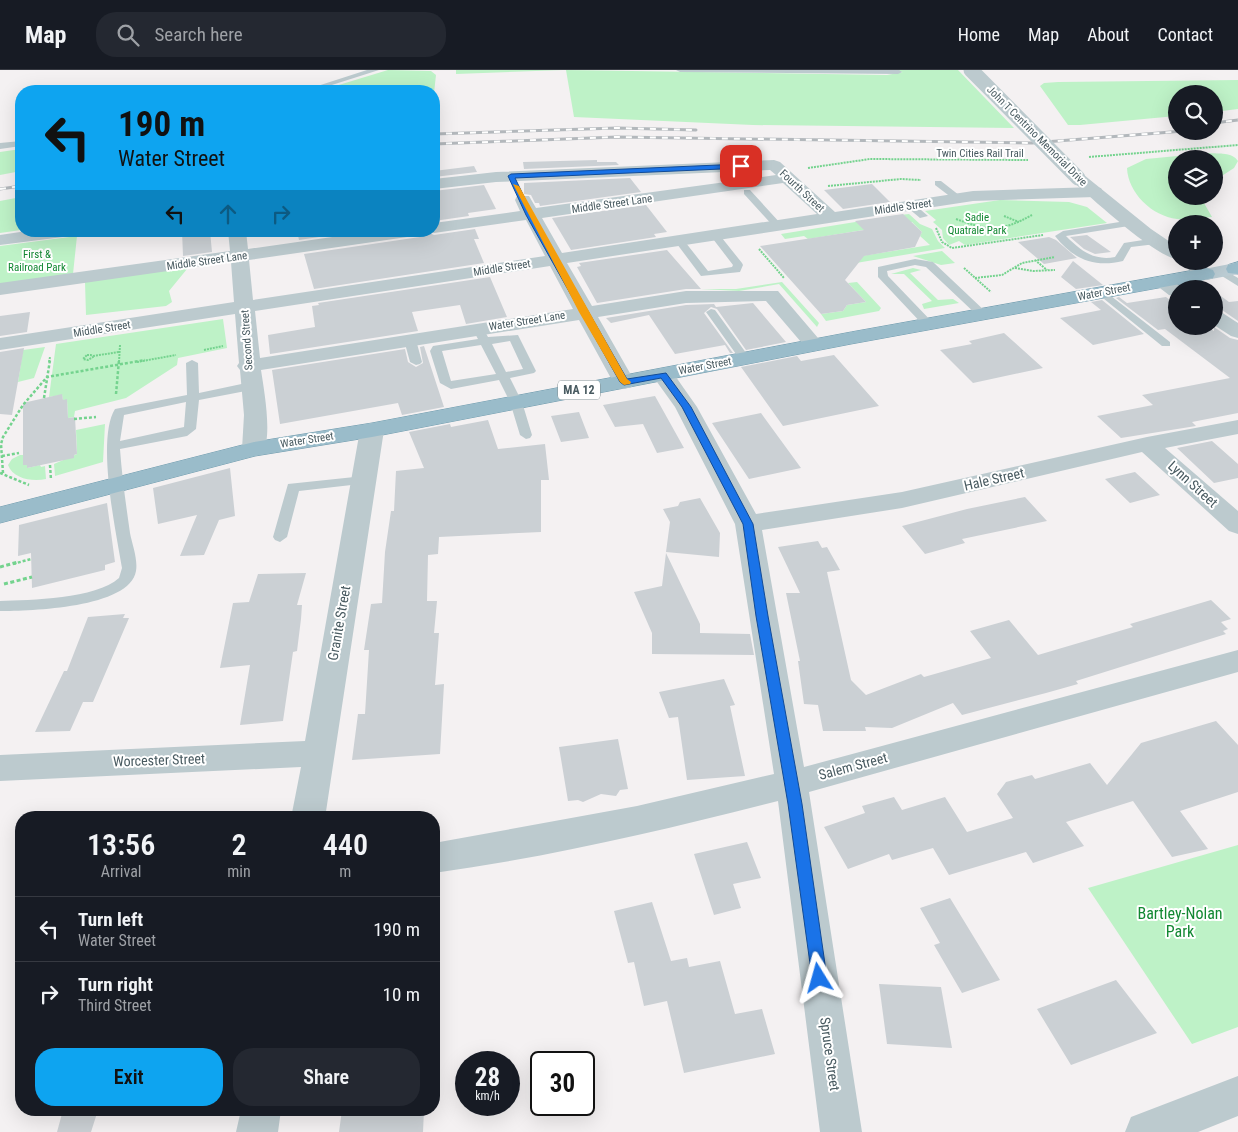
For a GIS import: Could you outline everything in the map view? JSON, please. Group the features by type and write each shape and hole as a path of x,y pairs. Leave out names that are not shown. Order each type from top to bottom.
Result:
{"highway":[{"name":"Water Street","path":"1196,280 1228,273"},
{"name":"Water Street","path":"0,515 254,449 372,430 1102,292 1168,286"}],"street":[{"name":"John T Centrino Memorial Drive","path":"971,70 1078,178 1132,223 1168,249"},
{"path":"440,183 511,176 782,171"},
{"name":"Middle Street Lane","path":"440,227 530,215 782,171"},
{"name":"Fourth Street","path":"782,171 830,217"},
{"path":"511,176 530,215 624,382"},
{"name":"Middle Street","path":"0,344 830,217 917,211 959,198 1000,194 1095,192"},
{"path":"0,240 24,237"},
{"name":"Second Street","path":"238,237 255,415 254,449"},
{"name":"Middle Street Lane","path":"0,289 372,237"},
{"name":"Water Street Lane","path":"250,376 410,340 481,334 584,312 686,297 738,297 768,294 774,297 814,345"},
{"path":"1223,322 1238,332"},
{"name":"Spruce Street","path":"663,374 686,407 748,524 791,785 841,1132"},
{"name":"Hale Street","path":"748,524 902,500 1147,444 1238,427"},
{"name":"Granite Street","path":"309,811 317,753 372,430"},
{"name":"Lynn Street","path":"1147,444 1238,525"},
{"name":"Salem Street","path":"440,857 506,847 791,785 1238,661"},
{"name":"Worcester Street","path":"0,768 317,753"},
{"path":"1146,1132 1238,1096"},
{"path":"257,1132 260,1116"}],"lane":[{"path":"326,85 375,70"},
{"path":"680,70 898,72"},
{"path":"0,146 15,145"},
{"path":"938,183 959,198"},
{"path":"747,192 778,226"},
{"path":"1132,223 1060,235 1092,262 1122,258 1128,245 1156,241"},
{"path":"679,240 705,274 736,270 738,265 715,235"},
{"path":"929,325 883,277 882,269 887,266 915,262 928,264 983,315"},
{"path":"1102,292 1166,344"},
{"path":"711,312 745,359"},
{"path":"481,334 516,402 526,435"},
{"path":"481,334 516,338 531,370 503,376 451,385 446,383 436,349 481,334"},
{"path":"410,340 416,362"},
{"path":"114,446 186,432 192,426 193,397 188,359"},
{"path":"0,606 40,606 112,590 124,582 130,568 116,484 114,446 116,414 122,410 193,397 250,376"},
{"path":"280,537 293,487 364,480"}],"path":[{"path":"1087,157 1238,145"},
{"name":"Twin Cities Rail Trail","path":"782,171 864,159 1032,160"},
{"path":"895,180 898,183"},
{"path":"824,187 895,180 938,183"},
{"path":"880,182 884,185"},
{"path":"869,183 873,187"},
{"path":"840,184 844,188"},
{"path":"855,184 860,188"},
{"path":"953,218 981,228 998,230 1007,228 1038,211"},
{"path":"948,248 1045,234"},
{"path":"755,244 787,281"},
{"path":"976,278 1002,275 1022,263 1080,253"},
{"path":"1035,260 1048,270"},
{"path":"962,266 997,297"},
{"path":"1015,268 1028,271 1055,270"},
{"path":"116,414 120,339"},
{"path":"202,350 230,345"},
{"path":"44,398 51,351"},
{"path":"93,356 119,352"},
{"path":"32,486 1,473 1,444 12,420 30,395 47,377 118,366 188,359"},
{"path":"2,456 19,453"},
{"path":"50,465 51,481"},
{"path":"0,567 30,559"},
{"path":"0,585 32,577"}],"green space":[{"path":"388,70 431,71 436,75 435,85 339,85"},
{"path":"456,70 563,70 456,74"},
{"path":"566,70 887,75 903,72 859,70 958,70 1014,128 753,125 574,117"},
{"path":"1238,80 1238,109 1223,111 1223,85 1168,85 1168,117 1068,125 1040,86 1044,83"},
{"path":"15,150 15,172 0,175 0,152"},
{"path":"1223,154 1232,156 1238,161 1234,168 1223,175"},
{"path":"1168,157 1168,205 1205,205 1211,215 1168,215 1168,217 1150,208 1143,202 1132,186 1127,168 1146,159"},
{"path":"15,198 15,231 0,233 0,201"},
{"name":"Sadie Quatrale Park","path":"1000,200 1069,202 1087,207 1107,223 965,245 959,241 949,245 943,238 942,230 933,222 936,220 925,211"},
{"path":"909,214 920,224 932,229 938,241 945,248 856,263 849,258 930,245 920,236 922,232 912,222 891,225 884,217"},
{"path":"880,218 888,226 808,239 804,236 785,239 781,234"},
{"name":"First & Railroad Park","path":"77,237 73,274 0,284 0,246"},
{"path":"942,251 955,263 941,265 913,256"},
{"path":"181,267 187,269 169,291 172,302 166,306 86,315 85,282"},
{"path":"913,268 921,270 910,273 938,300 953,299 959,303 924,309 922,304 932,301 904,274 891,274"},
{"path":"782,282 819,323 817,327 779,284 739,291 701,289 736,289"},
{"path":"857,282 881,308 879,311 826,321 821,314 843,311 847,305 866,302 848,283"},
{"path":"223,319 227,348 178,358 177,365 126,398 75,411 74,417 68,418 67,400 63,400 62,395 49,397 56,344"},
{"path":"45,347 34,378 18,382 23,350"},
{"path":"105,424 103,462 55,476 54,464 77,454 76,430"},
{"path":"23,455 23,465 27,465 27,468 40,465 41,467 45,466 46,479 30,480 14,474 8,465 12,459"},
{"name":"Bartley-Nolan Park","path":"1238,845 1238,1027 1192,1044 1088,888"}],"building":[{"path":"597,160 597,162 616,162 619,165 524,169 523,162"},
{"path":"474,166 477,172 440,176 440,170"},
{"path":"630,178 641,192 540,206 539,203 535,203 531,195 524,194 524,183"},
{"path":"872,184 890,202 843,209 824,190"},
{"path":"484,185 496,209 468,213 469,216 440,220 440,190"},
{"path":"646,205 667,232 654,234 656,237 571,250 552,218"},
{"path":"903,214 922,232 915,247 864,256 845,280 866,302 847,305 843,311 821,314 760,246 864,230 855,221"},
{"path":"475,229 479,239 474,239 484,263 314,289 304,254 420,237 440,237 440,234"},
{"path":"1087,235 1111,252 1095,254 1084,249 1070,237"},
{"path":"182,237 211,237 212,252 183,256"},
{"path":"298,237 319,237 299,240"},
{"path":"1049,237 1056,240 1077,258 1044,264 1018,242"},
{"path":"667,250 701,289 686,289 597,303 577,267 581,266 579,263"},
{"path":"1073,261 1103,285 1076,289 1061,277"},
{"path":"490,277 507,317 466,324 460,305 412,312 418,331 270,354 268,335 315,327 312,306 319,305 318,303"},
{"path":"1119,297 1127,303 1166,297 1168,299 1168,331 1165,329 1158,330 1116,298"},
{"path":"1223,298 1229,302 1238,301 1238,321 1223,311"},
{"path":"1102,300 1144,334 1093,345 1060,318 1101,310 1091,302"},
{"path":"753,303 786,342 746,350 717,309 711,307 704,313 733,353 730,353 725,345 675,354 649,315 611,323 606,318 686,305 714,304 716,307"},
{"path":"30,312 27,332 0,336 0,316"},
{"path":"1004,333 1043,368 973,383 940,350 972,344 969,341"},
{"path":"1223,333 1238,340 1238,413 1192,422 1196,426 1121,438 1097,416 1153,405 1142,395 1230,378 1173,335 1223,335"},
{"path":"424,346 444,407 402,415 398,403 280,424 272,370 405,349 408,362 416,367 423,363 420,347"},
{"path":"24,348 12,415 0,414 0,352"},
{"path":"834,355 879,406 783,426 741,367 797,356 801,361"},
{"path":"62,394 63,400 67,399 68,418 75,417 77,454 74,455 74,458 27,468 27,465 23,465 23,403"},
{"path":"655,396 684,448 657,453 643,424 615,427 603,405"},
{"path":"579,412 589,438 561,442 551,416"},
{"path":"761,413 801,468 749,479 712,423"},
{"path":"488,420 498,449 545,444 549,480 541,480 541,532 439,537 438,554 428,555 427,601 437,601 434,633 439,633 435,685 444,684 440,754 352,760 358,714 365,714 369,650 364,650 371,604 382,603 385,552 391,511 394,511 396,471 424,468 409,432 450,424 451,427"},
{"path":"1212,441 1238,464 1238,478 1214,483 1177,448"},
{"path":"230,468 235,516 219,520 204,555 180,556 197,515 158,524 153,488"},
{"path":"1135,472 1160,495 1130,503 1105,479"},
{"path":"1025,497 1047,521 962,539 965,543 925,554 902,526 967,509"},
{"path":"700,498 720,533 719,557 666,552 670,522 663,509 678,506 680,502"},
{"path":"107,503 115,562 105,565 105,570 32,588 31,553 18,556 19,525"},
{"path":"818,541 822,548 827,547 840,570 827,572 851,680 866,695 921,674 924,677 991,658 970,631 1009,620 1038,655 1133,627 1130,624 1211,600 1231,619 1221,622 1228,629 1223,631 1226,634 1076,681 1078,684 1046,693 962,715 953,703 892,728 865,727 866,731 823,731 818,705 804,704 798,661 800,661 786,593 800,593 778,547"},
{"path":"666,553 700,624 700,633 750,634 754,655 652,654 652,633 634,592 662,586"},
{"path":"306,573 297,605 302,605 301,619 297,651 293,652 283,721 240,725 250,665 220,668 233,603 249,602 258,574"},
{"path":"125,614 123,618 129,618 93,702 83,702 70,731 35,732 64,671 67,671 88,617"},
{"path":"724,679 735,705 730,706 745,776 687,780 678,717 669,718 659,692"},
{"path":"1216,721 1238,745 1238,792 1180,811 1208,849 1172,857 1133,801 1066,822 1084,846 1033,863 1026,852 949,875 933,848 892,860 889,854 848,869 824,827 865,813 862,806 894,797 902,810 945,797 967,832 1013,818 997,794 1006,782 1032,775 1035,779 1090,763 1107,785 1141,743"},
{"path":"618,739 628,789 620,790 616,796 601,794 583,802 578,800 568,801 559,747"},
{"path":"747,842 761,878 733,884 741,908 714,915 694,854"},
{"path":"950,898 1000,980 962,993 934,945 940,943 920,908"},
{"path":"652,902 671,961 687,958 689,967 720,961 735,1014 762,1009 775,1054 684,1073 667,1001 644,1006 634,962 628,963 614,911"},
{"path":"1116,980 1157,1033 1071,1065 1037,1009"},
{"path":"879,984 941,987 952,1048 887,1044"},
{"path":"61,1116 96,1116 91,1132 57,1132"},
{"path":"341,1116 424,1116 423,1132 339,1132"}],"railway":[{"path":"1223,122 1238,120"},
{"path":"440,134 617,128 696,130"},
{"path":"440,144 617,137 1032,143 1168,132"},
{"path":"0,189 15,187"}],"slow traffic":[{"path":"515,186 624,382 627,382"}],"route":[{"path":"741,166 511,176 530,215 624,382 663,374 686,407 748,524 762,616 789,764 819,978"}]}
